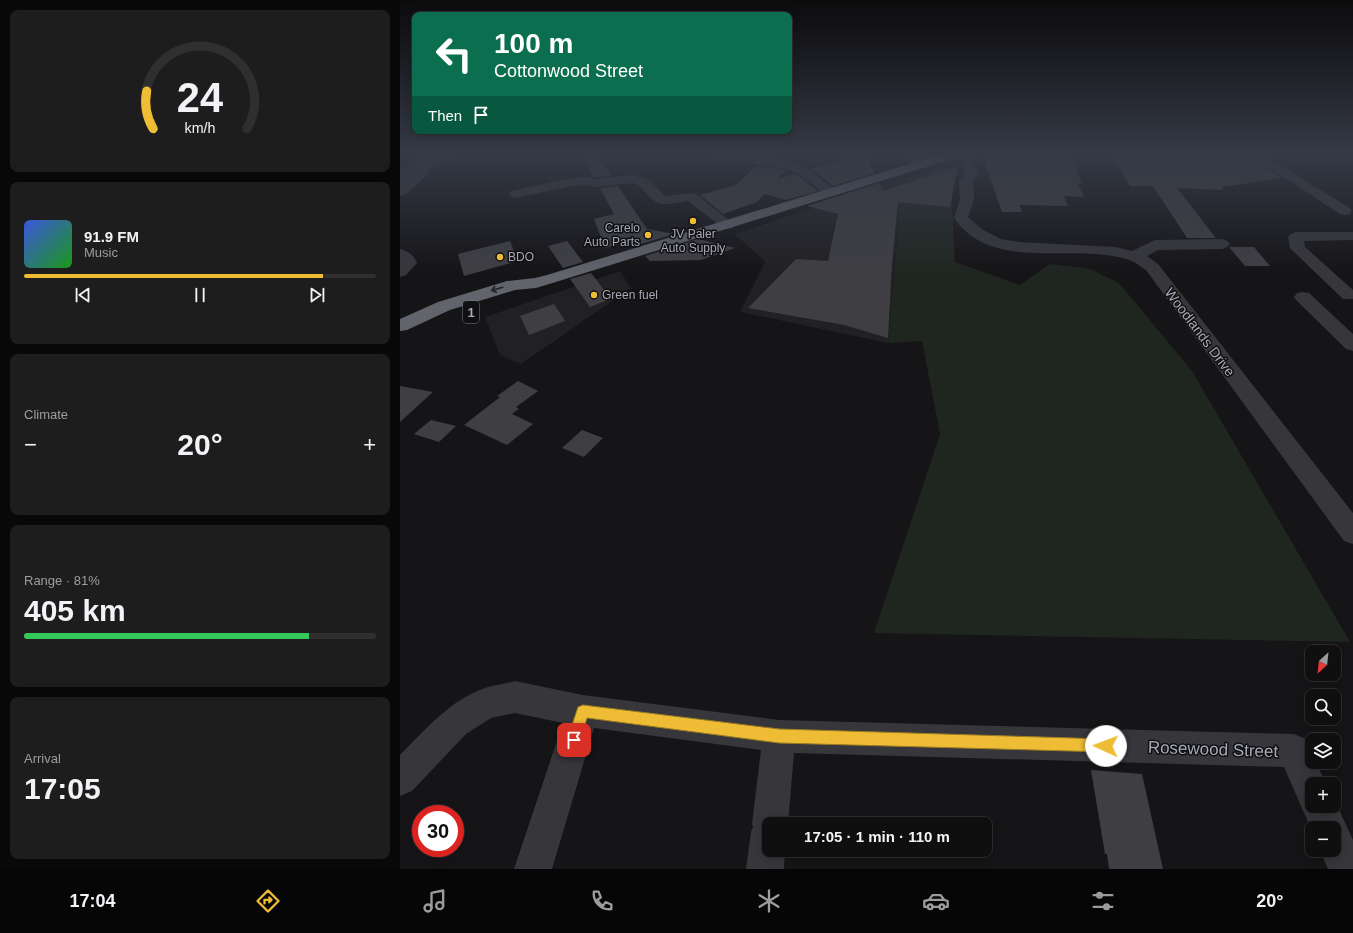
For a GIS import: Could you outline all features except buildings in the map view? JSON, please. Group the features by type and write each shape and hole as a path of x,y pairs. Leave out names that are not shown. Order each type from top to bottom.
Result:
{"highway":[{"name":"1","path":"401,326 446,319 479,309 516,297 536,283 823,195"}],"street":[{"path":"656,195 662,200 685,196 695,198 728,225"},
{"name":"Woodlands Drive","path":"967,195 967,199 960,218 968,228 986,238 1012,246 1108,250 1134,257 1152,267 1353,533"},
{"path":"1319,195 1345,211"},
{"path":"967,199 978,214 986,238"},
{"path":"1351,295 1298,248 1296,237 1353,236"},
{"path":"1134,257 1155,245 1222,244"},
{"path":"400,254 408,260 409,263 400,272"},
{"path":"1351,295 1303,297 1353,345"},
{"name":"Rosewood Street","path":"400,779 455,723 484,704 515,697 583,711 779,736 1294,751 1305,777"},
{"path":"533,869 583,711"},
{"path":"771,817 779,736"},
{"path":"1341,856 1347,869"},
{"path":"765,869 766,857"}],"shaded area":[{"path":"855,195 901,195 888,343 740,312 765,262 735,234"},
{"path":"901,195 952,195 955,262 1020,285 1050,264 1090,269 1119,283 1192,371 1350,642 874,633 940,434 922,341 888,343"},
{"path":"620,271 631,288 521,364 500,355 485,317"}],"place":[{"name":"JV Paler Auto Supply","path":"693,221"},
{"name":"Carelo Auto Parts","path":"648,235"},
{"name":"BDO","path":"500,257"},
{"name":"Green fuel","path":"594,295"}],"route":[{"path":"574,740 583,711 779,736 1106,746"}]}
